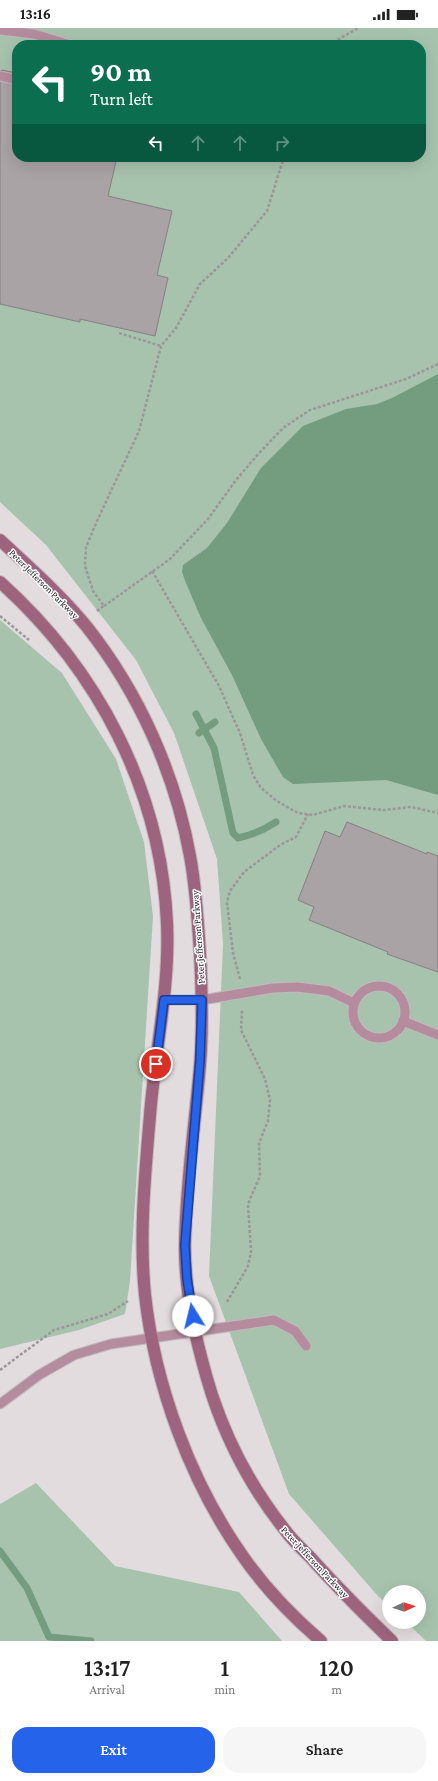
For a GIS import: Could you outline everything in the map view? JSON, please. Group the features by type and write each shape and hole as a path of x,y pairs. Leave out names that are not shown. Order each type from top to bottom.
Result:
{"street":[{"name":"Peter Jefferson Parkway","path":"0,540 57,593 82,622 112,661 133,696 156,743 178,803 190,855 198,911 202,1000 200,1060 185,1245 187,1279 195,1331 213,1396 229,1436 253,1484 285,1531 338,1588 392,1641"},
{"path":"0,582 48,630 71,658 103,706 126,749 135,771 156,843 162,873 167,923 167,974 150,1111 142,1250 145,1293 151,1338 170,1410 193,1467 215,1511 241,1555 264,1585 320,1641"}],"lane":[{"path":"0,30 34,34 54,40"},
{"path":"0,76 12,79"},
{"path":"377,986 387,988 396,993 402,1001 404,1011 403,1021 398,1029 389,1035 380,1038 370,1036 361,1031 355,1023 353,1013 354,1003 360,994 368,989 377,986"},
{"path":"164,1000 202,1000 273,988 297,987 329,991 354,1003"},
{"path":"403,1021 438,1035"},
{"path":"0,1404 39,1375 74,1355 111,1344 274,1320 295,1331 306,1346"}],"path":[{"path":"338,40 358,28"},
{"path":"104,606 93,591 85,566 86,547 102,508 139,431 161,346 176,328 200,284 228,258 267,211 282,162"},
{"path":"119,333 161,346"},
{"path":"82,622 170,559 208,520 236,480 283,428 310,410 406,379 438,364"},
{"path":"152,571 219,686 240,734 253,775 261,788 277,801 298,813 313,815 344,806 384,810 411,807 438,813"},
{"path":"0,616 33,643"},
{"path":"228,1302 248,1266 251,1252 248,1204 260,1176 259,1143 268,1121 270,1100 265,1079 240,1030 243,1016 240,981 233,953 227,902 230,891 244,872 280,845 296,837 308,814"},
{"path":"0,1370 54,1330 108,1314 134,1298"}],"shaded area":[{"path":"0,28 438,28 438,1641 426,1641 413,1629 426,1629 426,1585 382,1585 382,1600 289,1494 209,1276 223,944 217,859 174,733 136,660 46,545 0,502"},
{"path":"438,374 438,795 386,780 293,784 283,777 261,739 232,675 201,618 182,572 183,565 207,548 227,523 261,468 303,426 346,409 377,404 392,398"},
{"path":"0,620 62,673 116,759 144,842 153,916 130,1281 125,1314 79,1330 0,1349"},
{"path":"36,1483 115,1566 239,1592 282,1641 0,1641 0,1504"}],"building":[{"path":"1,70 12,72 12,162 116,162 108,196 172,211 157,275 168,278 155,336 80,319 80,322 0,304"},
{"path":"347,822 427,854 427,852 438,856 438,972 387,954 388,952 309,920 314,907 298,900 325,831 340,837"}],"waterway":[{"path":"196,714 214,748 233,833 238,838 243,837 262,830 276,822"},
{"path":"199,733 215,722"},
{"path":"0,1551 27,1588 49,1637 91,1641"}],"route":[{"path":"156,1064 164,1000 202,1000 200,1060 185,1245 187,1279 193,1316"}]}
